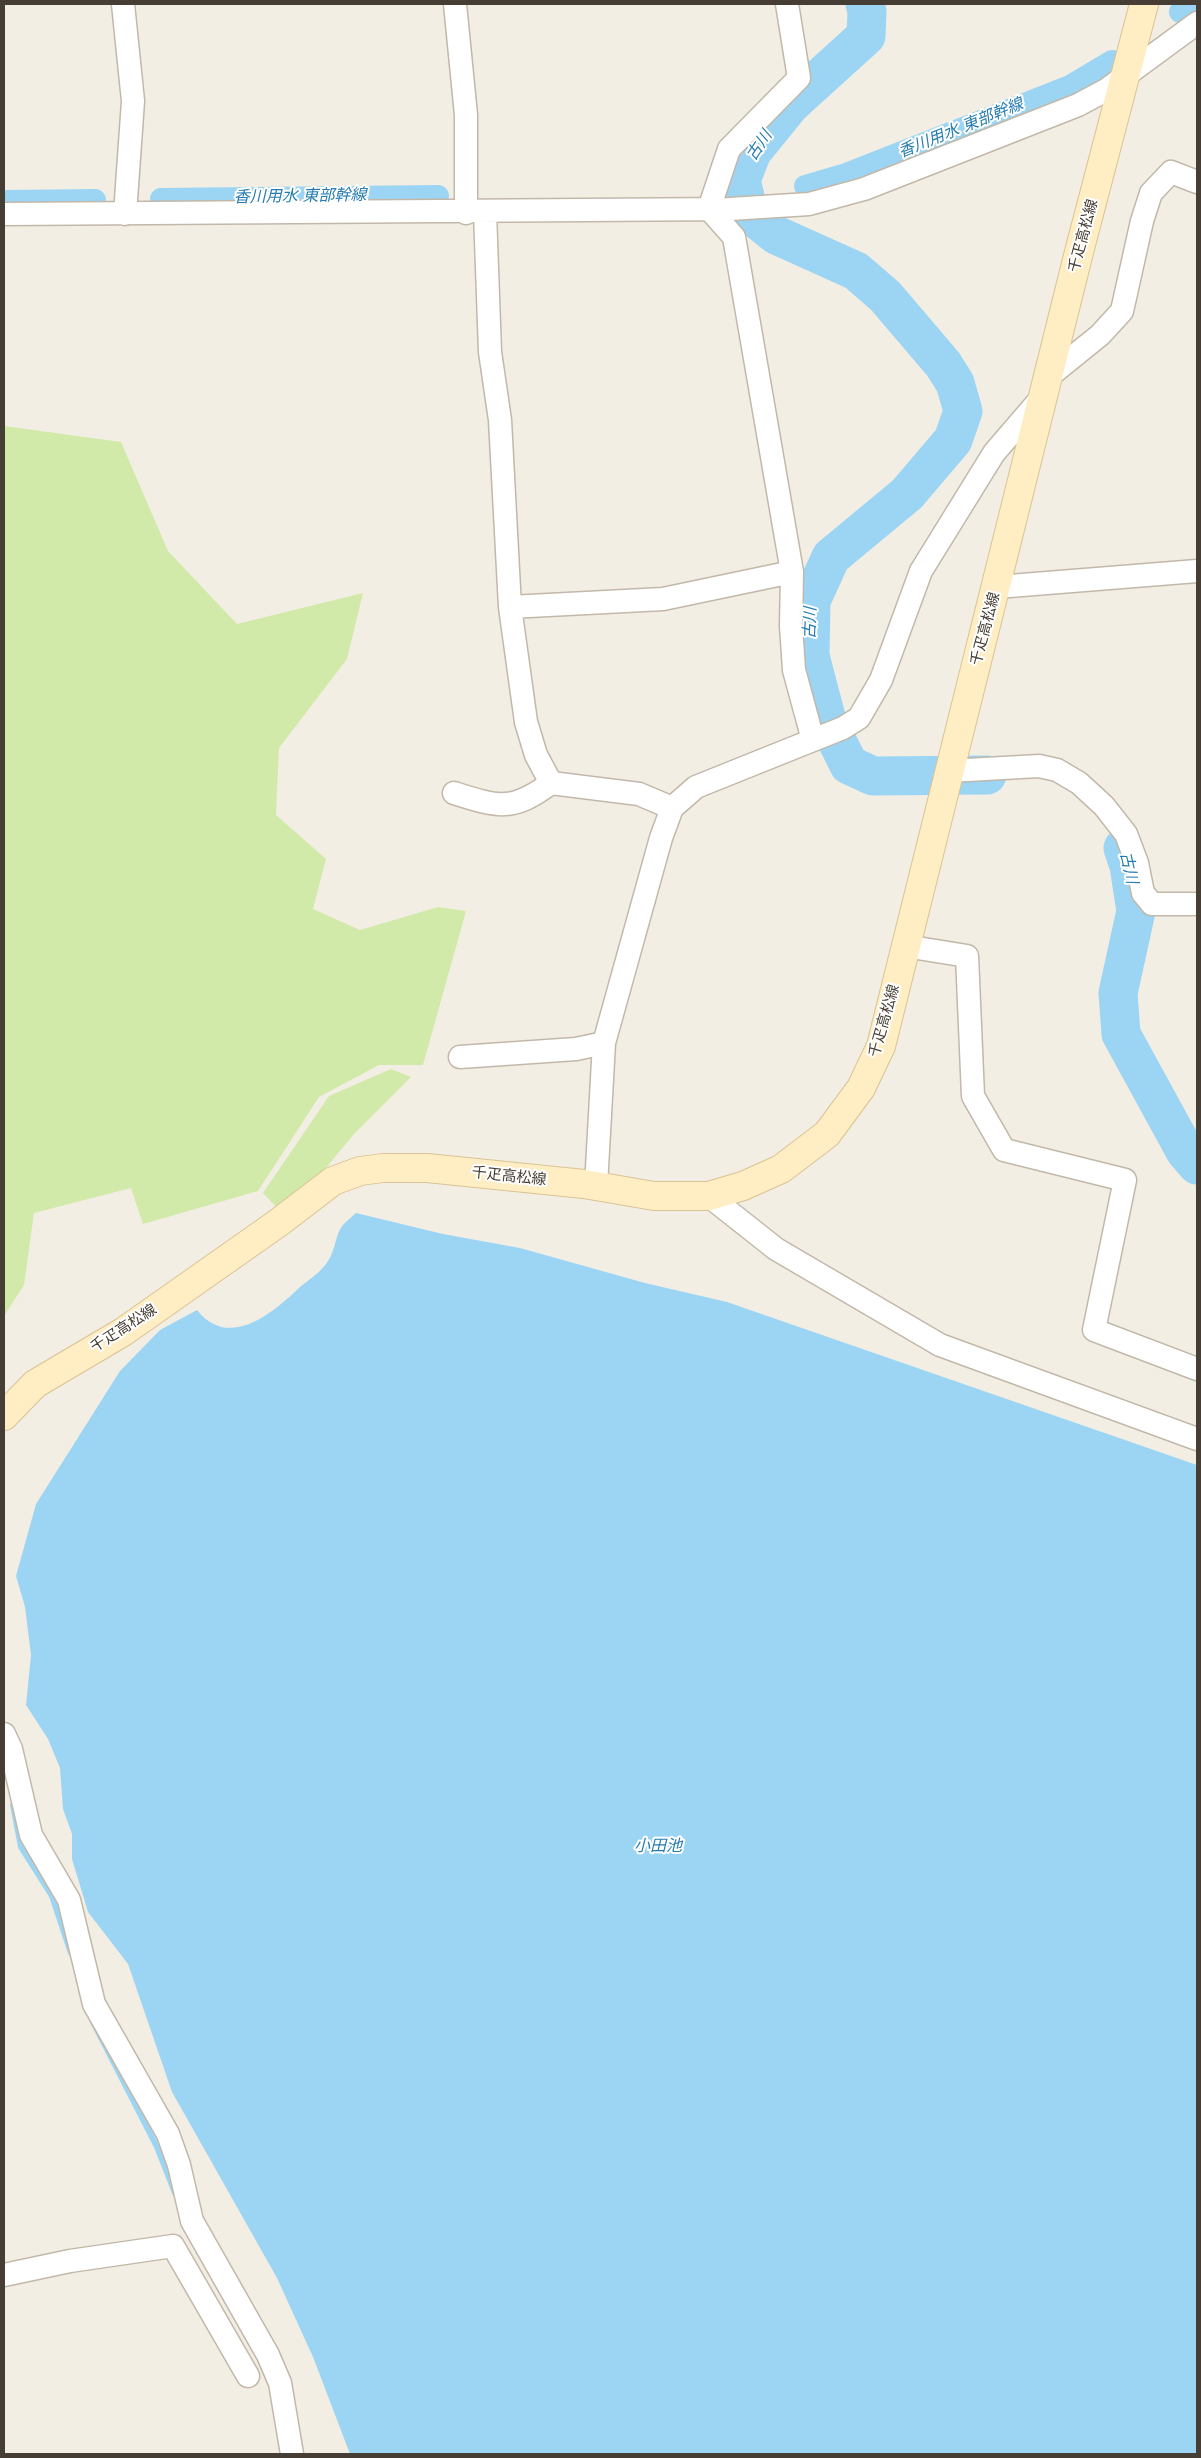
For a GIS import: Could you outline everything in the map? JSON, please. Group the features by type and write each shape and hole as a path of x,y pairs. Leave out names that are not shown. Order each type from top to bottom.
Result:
{"main road":[{"name":"千疋高松線","path":"4,1416 35,1384 123,1332 278,1223 333,1181 360,1171 383,1168 427,1168 596,1186 654,1196 709,1196 743,1186 781,1169 828,1134 861,1088 881,1046 946,781 1128,73 1144,4"}],"street":[{"path":"123,4 133,101 125,214"},
{"path":"455,4 490,352 500,420 510,607 526,722 536,755 551,784"},
{"path":"787,4 799,78 729,149 719,209 734,237 792,572 791,626 794,670 818,738"},
{"path":"4,214 719,209 782,207 832,199 902,176 1078,105 1106,90 1197,23"},
{"path":"596,1186 604,1043 661,838 672,808 696,787 843,728 859,718 881,680 921,571 994,453 1046,386 1100,335 1122,311 1142,221 1151,193 1171,172 1197,182"},
{"path":"997,587 1197,571"},
{"path":"510,607 662,599 792,572"},
{"path":"946,781 1039,766 1057,770 1078,782 1104,806 1126,834 1137,863 1143,893 1152,904 1197,904"},
{"path":"454,793 492,805 507,805 532,798 551,784 639,794 672,808"},
{"path":"906,946 967,956 973,1096 1004,1150 1125,1180 1094,1330 1197,1368"},
{"path":"460,1056 576,1049 604,1043"},
{"path":"709,1196 776,1249 940,1345 1197,1438"},
{"path":"4,1734 11,1749 31,1835 69,1900 94,2004 168,2134 179,2165 192,2221 268,2355 280,2383 292,2454"},
{"path":"4,2275 70,2261 173,2246 248,2376"}],"green space":[{"path":"4,426 121,442 168,551 237,624 363,593 347,659 279,748 276,815 326,859 313,909 360,930 438,907 466,911 423,1065 379,1065 319,1097 258,1191 143,1224 131,1188 34,1213 24,1285 4,1316"},
{"path":"391,1069 411,1077 355,1133 309,1188 280,1211 263,1193 329,1096"}],"water":[{"name":"小田池","path":"356,1213 443,1234 520,1248 645,1283 727,1302 1197,1465 1197,2454 350,2454 313,2357 277,2278 172,2092 128,1964 88,1912 72,1859 72,1834 63,1809 60,1768 48,1739 26,1705 31,1655 25,1607 16,1576 36,1504 120,1371 160,1330 197,1310 210,1322 223,1327 237,1327 251,1323 264,1316 323,1267 329,1260 342,1226"}],"waterway":[{"name":"古川","path":"865,4 867,11 866,36 791,104 752,152 741,180 749,213 776,235 856,271 885,296 943,364 955,383 963,411 953,440 907,494 831,557 811,601 810,656 827,721 849,765 873,776 987,775"},
{"name":"香川用水 東部幹線","path":"1180,12 1192,4"},
{"name":"香川用水 東部幹線","path":"805,186 846,174 1070,86 1112,61"},
{"name":"香川用水 東部幹線","path":"161,199 438,196"},
{"name":"香川用水 東部幹線","path":"4,201 95,200"},
{"name":"古川","path":"1123,848 1129,866 1136,911 1118,993 1121,1034 1185,1151 1197,1165"},
{"path":"13,1805 21,1847 52,1896 71,1953"},
{"path":"93,2022 157,2147 175,2193"}]}
